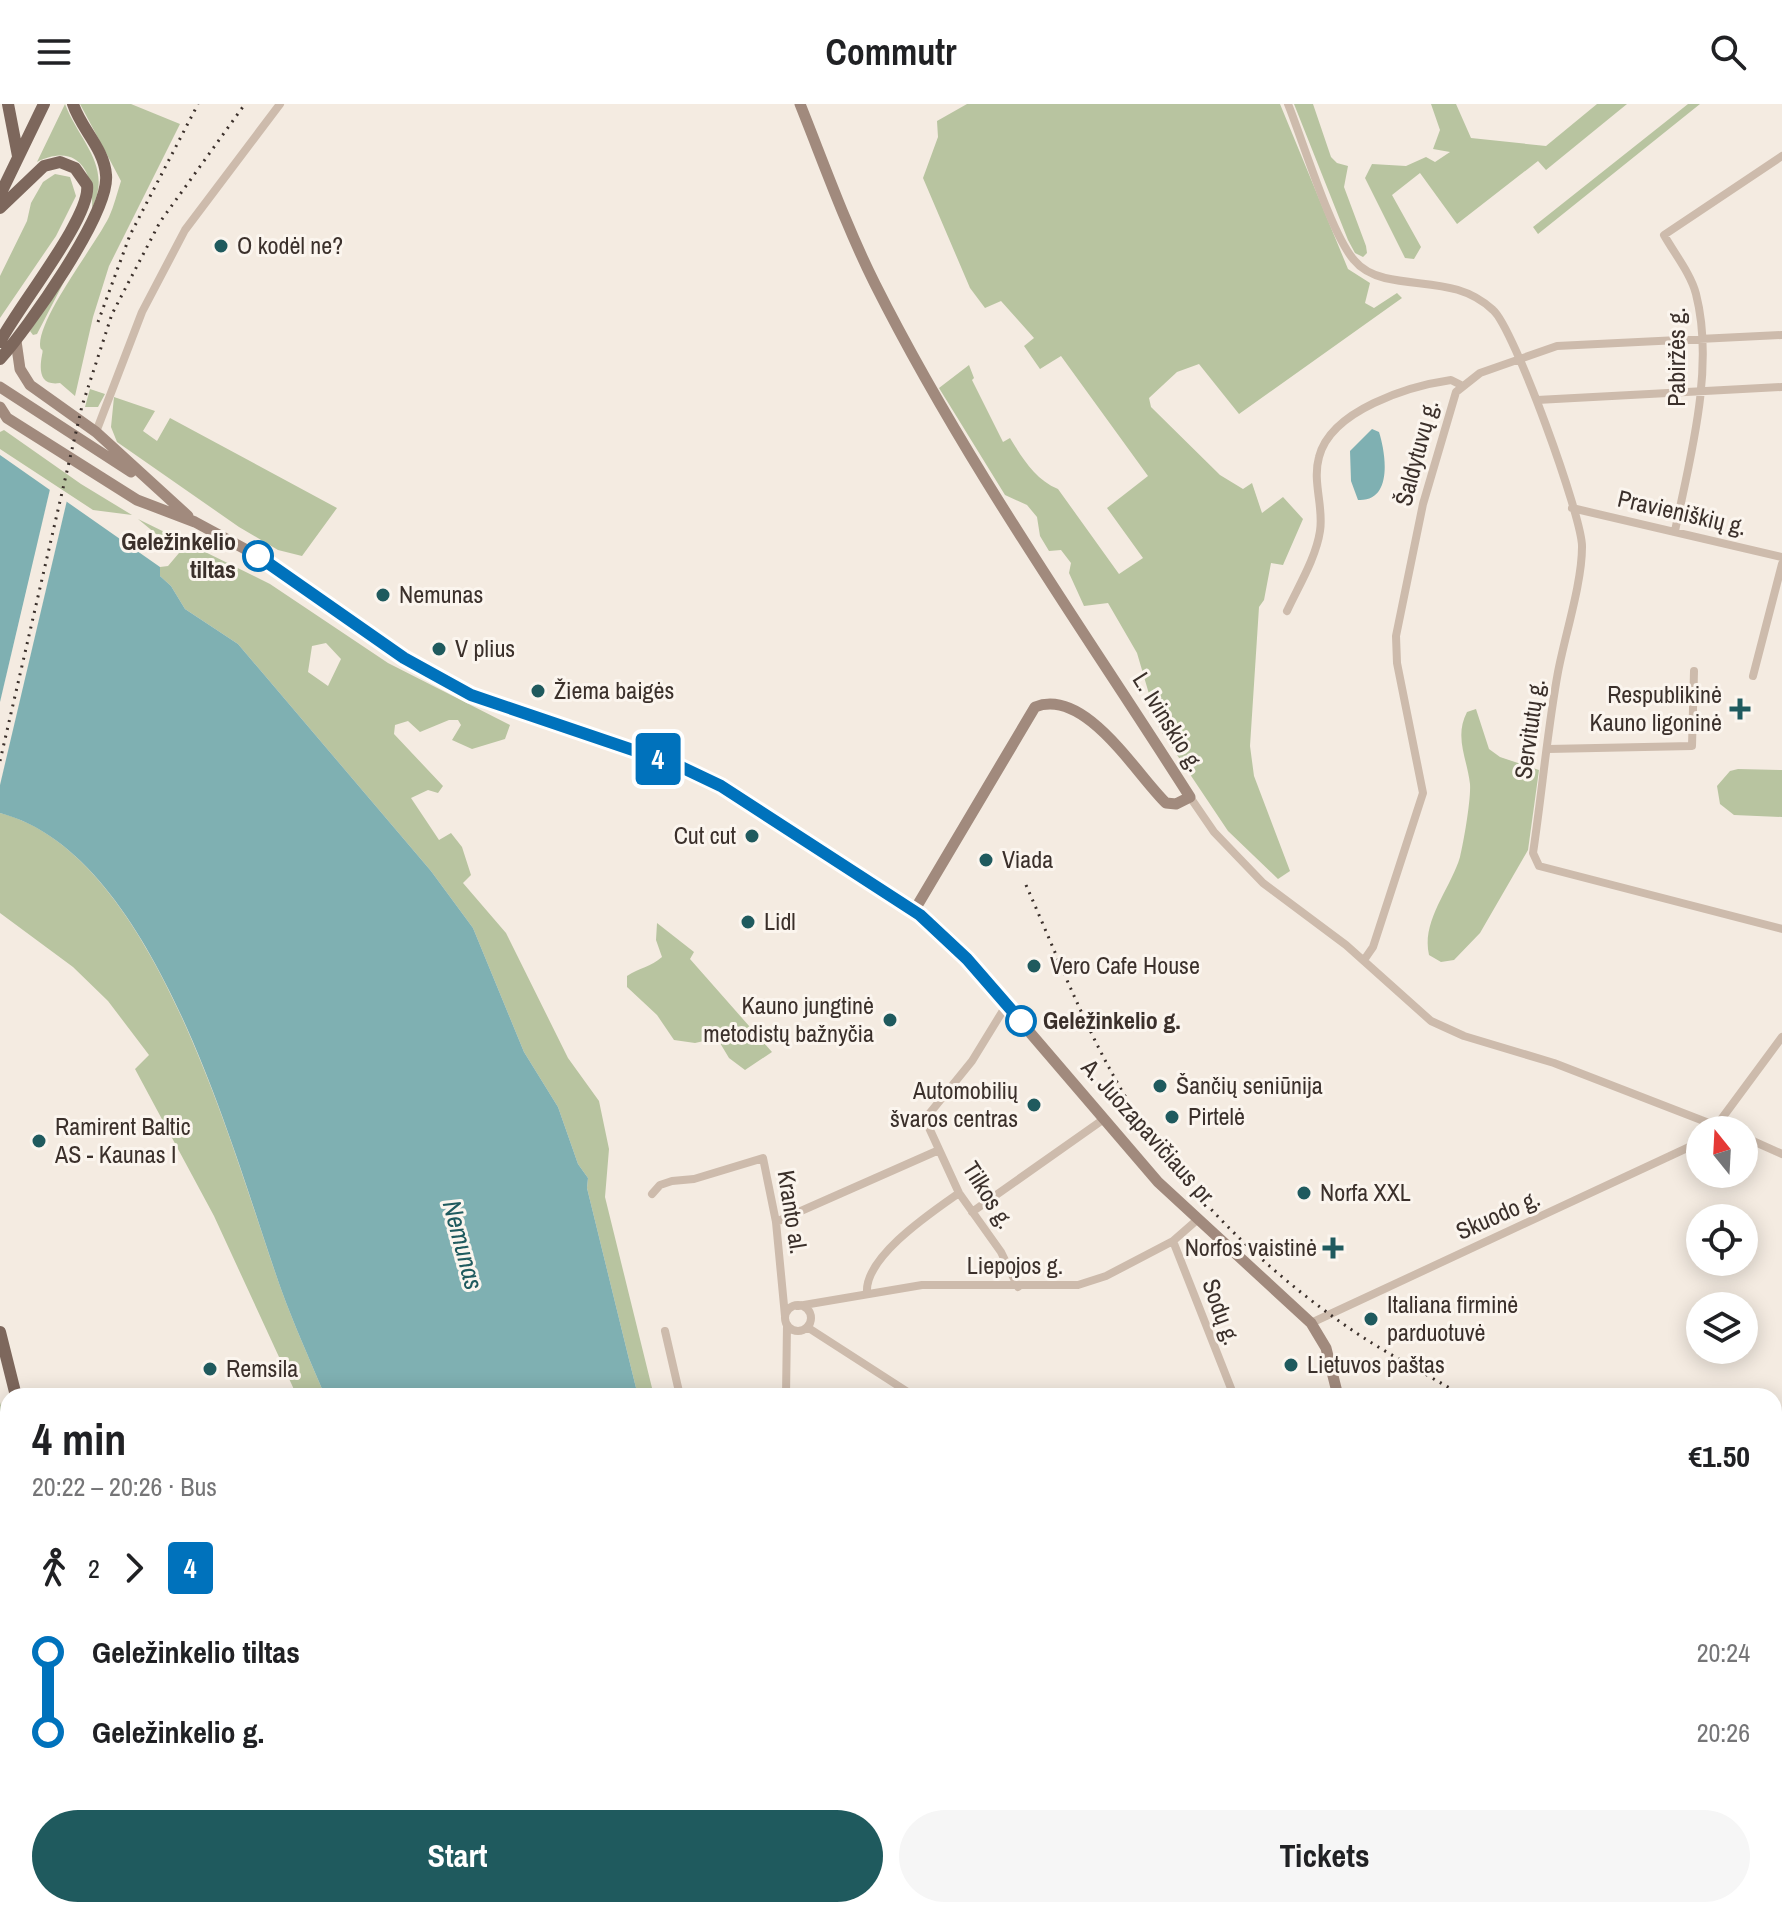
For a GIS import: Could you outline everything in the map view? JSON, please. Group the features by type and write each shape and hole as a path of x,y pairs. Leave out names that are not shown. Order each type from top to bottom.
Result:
{"main road":[{"path":"8,104 18,156"},
{"path":"0,195 44,104"},
{"path":"0,359 16,341 89,230 106,189 107,177 99,150 73,104"},
{"name":"L. Ivinskio g.","path":"800,104 884,301 984,473 1190,797"},
{"path":"0,208 44,166 52,163 75,168 87,185 83,207 71,230 0,342"},
{"name":"A. Juozapavičiaus pr.","path":"16,341 20,369 30,385 96,432 154,488 195,522"},
{"name":"A. Juozapavičiaus pr.","path":"0,387 154,488"},
{"name":"A. Juozapavičiaus pr.","path":"0,407 7,418 137,500 195,522 258,556 404,658 443,681 521,715 677,765 707,779 914,911 961,952 1158,1182 1311,1323 1326,1348 1336,1388"},
{"path":"914,911 1035,707 1042,704 1062,706 1101,728 1166,803 1176,804 1190,797"},
{"path":"0,1332 14,1388"}],"street":[{"path":"96,432 142,312 185,230 280,104"},
{"path":"1288,104 1341,237 1356,263 1370,273 1386,278 1429,282 1467,293 1494,311 1520,358"},
{"name":"Pabiržės g.","path":"1675,531 1700,392 1700,339 1696,293 1664,235 1782,156"},
{"name":"Šaldytuvų g.","path":"1364,960 1373,947 1423,793 1397,663 1396,637 1423,504 1450,402 1461,385 1480,373 1557,346 1782,335"},
{"name":"Servitutų g.","path":"1520,358 1537,400 1583,546 1533,853 1539,866 1782,929"},
{"path":"1287,611 1320,532 1319,456 1326,443 1355,415 1396,391 1451,380 1461,385"},
{"path":"1537,400 1782,387"},
{"name":"Pravieniškių g.","path":"1572,508 1782,557"},
{"path":"1753,676 1782,564"},
{"path":"1548,749 1692,746 1694,671"},
{"name":"L. Ivinskio g.","path":"1190,797 1214,832 1263,883 1364,960 1414,1008 1443,1028 1554,1063 1686,1116"},
{"name":"Tilkos g.","path":"1007,1004 972,1061 925,1119 959,1193 1001,1252 1018,1287"},
{"path":"1724,1116 1782,1037"},
{"path":"972,1212 1104,1119"},
{"path":"1758,1143 1782,1154"},
{"name":"Skuodo g.","path":"1311,1323 1686,1149"},
{"path":"776,1222 939,1150"},
{"name":"Kranto al.","path":"652,1194 660,1185 672,1181 694,1179 763,1158 776,1222 788,1324"},
{"path":"867,1293 872,1273 903,1236 959,1193"},
{"name":"Liepojos g.","path":"795,1306 922,1285 1064,1287 1091,1282 1173,1241 1197,1220"},
{"name":"Sodų g.","path":"1173,1241 1231,1388"},
{"path":"784,1297 795,1306 809,1311"},
{"path":"807,1327 811,1320 809,1311 815,1301"},
{"path":"786,1388 785,1337 795,1306"},
{"path":"788,1324 807,1327 902,1388"},
{"path":"665,1331 678,1388"}],"green space":[{"path":"65,104 96,166 99,179 92,208 90,183 81,164 63,156 37,162"},
{"path":"80,104 131,104 180,124 109,266 93,317 75,396 60,383 48,382 42,376 43,351 40,344 58,299 109,217 121,181"},
{"path":"967,104 1280,104 1348,269 1370,283 1365,303 1374,308 1397,293 1402,298 1239,414 1199,364 1177,372 1149,398 1151,407 1220,475 1243,489 1252,483 1262,513 1283,497 1303,519 1283,565 1271,563 1264,600 1259,607 1250,746 1254,776 1290,871 1278,879 1228,831 1159,728 1137,653 1108,603 1084,606 1069,573 1071,563 1061,550 1049,551 1040,536 1037,517 1027,505 1005,495 939,388 969,365 972,380 1003,442 1010,438 1036,474 1058,489 1119,574 1143,558 1107,508 1148,476 1061,356 1040,369 1024,346 1034,338 1001,301 985,308 970,288 923,178 938,137 937,121"},
{"path":"1294,104 1313,104 1331,157 1337,163 1348,166 1344,187 1366,246 1367,253 1363,257 1355,253 1348,240"},
{"path":"1431,104 1456,104 1471,138 1546,146 1597,104 1627,104 1546,170 1538,161 1457,224 1420,173 1392,195 1421,247 1414,259 1405,258 1365,178 1372,164 1406,166 1426,157 1435,162 1450,152 1433,149 1440,130"},
{"path":"1688,104 1700,104 1538,234 1533,227"},
{"path":"55,174 70,177 76,196 56,236 0,318 0,276 27,221 31,203 43,182"},
{"path":"67,276 37,334 33,335 30,331"},
{"path":"90,389 105,394 98,407 85,407"},
{"path":"114,397 155,411 143,431 157,441 170,418 337,508 302,556 278,550 239,527 117,442 111,427"},
{"path":"4,430 132,515 93,510 0,449 0,432"},
{"path":"138,519 270,584 388,663 510,725 505,739 472,749 452,740 461,725 458,720 449,720 420,732 408,721 395,725 394,734 443,786 438,793 428,790 411,798 439,840 451,833 462,847 471,875 463,883 506,933 568,1058 599,1101 609,1149 605,1197 652,1388 636,1388 587,1188 588,1178 578,1164 558,1107 524,1052 473,928 431,871 238,644 185,609 171,586 160,576 160,567 168,566 179,553","holes":["326,643 341,659 328,686 308,672 312,646"]},
{"path":"1476,709 1489,749 1500,757 1539,770 1528,850 1480,933 1454,960 1441,962 1429,955 1429,930 1462,850 1470,784 1462,748 1462,730 1467,712"},
{"path":"1782,770 1782,817 1734,815 1720,804 1717,786 1730,771"},
{"path":"0,813 55,839 103,885 145,946 181,1016 212,1090 281,1289 322,1388 293,1388 214,1216 135,1069 149,1055 108,1001 73,967 0,913"},
{"path":"657,923 694,952 690,959 772,1052 745,1070 729,1058 717,1038 695,1043 674,1040 657,1015 627,987 627,976 662,957 656,940"}],"water":[{"path":"1372,429 1379,432 1382,441 1384,475 1377,493 1369,499 1358,500 1351,481 1350,451"},
{"path":"0,455 160,567 160,576 171,586 185,609 238,644 431,871 473,928 524,1052 558,1107 578,1164 588,1178 587,1188 636,1388 322,1388 281,1289 212,1090 181,1016 145,946 103,886 55,840 0,813"}],"pier":[{"name":"Geležinkelio tiltas","path":"51,485 68,496 0,785 0,702"}],"railway":[{"path":"98,322 130,235 198,104"},
{"path":"0,761 82,406 112,314 160,222 245,104"},
{"path":"1026,885 1075,999 1117,1082 1155,1141 1203,1201 1258,1256 1318,1305 1377,1346 1449,1388"}],"bus line":[{"name":"4","path":"258,556 404,658 471,695 532,719 677,765 721,786 920,915 954,945 1021,1021"}],"place":[{"name":"O kodėl ne?","path":"221,246"},
{"name":"Geležinkelio tiltas","path":"258,556"},
{"name":"Nemunas","path":"383,595"},
{"name":"V plius","path":"439,649"},
{"name":"Žiema baigės","path":"538,691"},
{"name":"Respublikinė Kauno ligoninė","path":"1740,709"},
{"name":"Cut cut","path":"752,836"},
{"name":"Viada","path":"986,860"},
{"name":"Lidl","path":"748,922"},
{"name":"Vero Cafe House","path":"1034,966"},
{"name":"Kauno jungtinė metodistų bažnyčia","path":"890,1020"},
{"name":"Geležinkelio g.","path":"1021,1021"},
{"name":"Šančių seniūnija","path":"1160,1086"},
{"name":"Automobilių švaros centras","path":"1034,1105"},
{"name":"Pirtelė","path":"1172,1117"},
{"name":"Ramirent Baltic AS - Kaunas I","path":"39,1141"},
{"name":"Norfa XXL","path":"1304,1193"},
{"name":"Norfos vaistinė","path":"1333,1248"},
{"name":"Italiana firminė parduotuvė","path":"1371,1319"},
{"name":"Lietuvos paštas","path":"1291,1365"},
{"name":"Remsila","path":"210,1369"}]}
